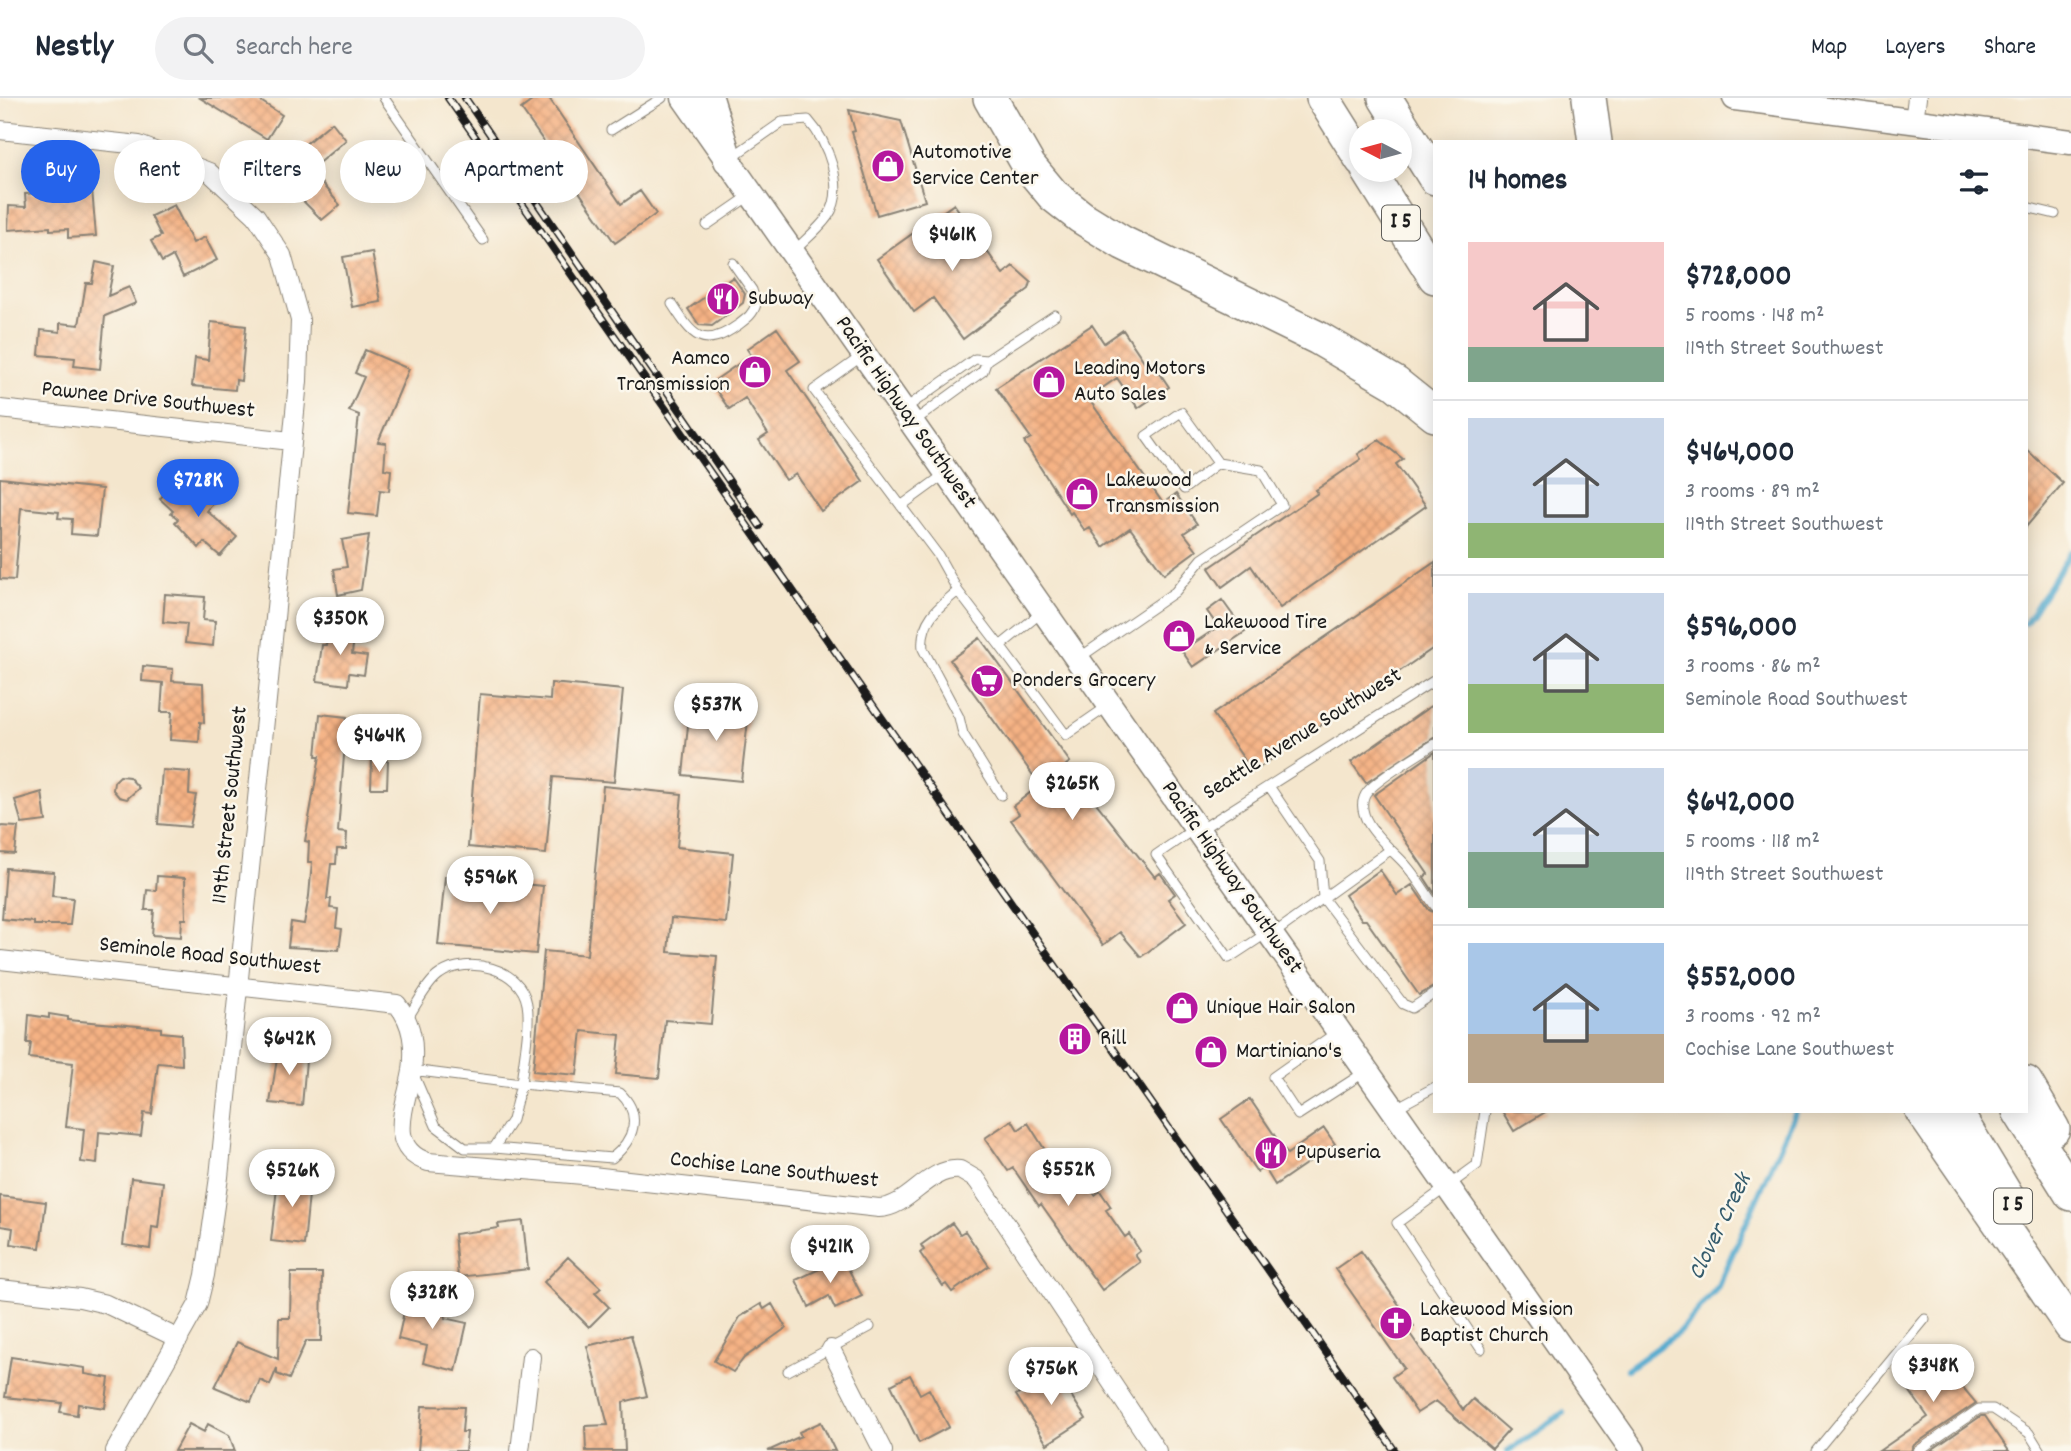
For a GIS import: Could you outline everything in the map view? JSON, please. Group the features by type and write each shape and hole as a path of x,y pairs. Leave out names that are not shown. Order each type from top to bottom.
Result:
{"highway":[{"path":"990,98 1029,166 1053,195 1081,217 1123,243 1318,338 1395,383 1433,413"},
{"path":"1322,98 1349,140"},
{"name":"I 5","path":"1385,98 1433,175"},
{"path":"1589,98 1595,140"},
{"name":"I 5","path":"1376,182 1433,274"},
{"path":"2028,1087 2071,1162"},
{"path":"1923,1113 2071,1326"},
{"name":"I 5","path":"1956,1113 2071,1301"},
{"name":"I 5","path":"2020,1113 2071,1194"}],"main road":[{"path":"709,98 728,160"}],"street":[{"name":"Pacific Highway Southwest","path":"684,98 1633,1451"},
{"path":"1735,98 1915,109 2018,138 2071,142"},
{"name":"119th Street Southwest","path":"0,130 139,145 209,172 256,216 282,255 290,275 302,341 219,1177 205,1275 198,1304 115,1451"},
{"name":"Pawnee Drive Southwest","path":"0,410 291,441"},
{"name":"Seminole Road Southwest","path":"0,960 388,1001 397,1004 408,1017"},
{"name":"Cochise Lane Southwest","path":"408,1017 413,1046 412,1070 401,1115 401,1137 414,1155 428,1162 583,1175 878,1208 897,1204 944,1171 960,1170 969,1174 1060,1301 1157,1451"},
{"path":"0,1289 80,1298 106,1304 179,1339"},
{"path":"831,1349 883,1451"},
{"path":"520,1451 531,1357"}],"lane":[{"path":"384,98 483,240"},
{"path":"611,130 662,98"},
{"path":"728,160 782,122 808,120 820,133 830,160 834,204 828,215 792,252"},
{"path":"706,225 752,194"},
{"path":"2028,207 2055,214"},
{"path":"672,304 693,334 709,338 724,335 751,315 756,304 752,290 733,263"},
{"path":"907,417 982,371 987,360 1055,314"},
{"path":"864,354 814,390 938,555 958,591 1066,735 1110,705"},
{"path":"907,417 975,359 987,360"},
{"path":"1078,659 1175,592 1202,559 1282,505 1261,470 1218,463 1181,412 1146,436 1184,489 1218,463"},
{"path":"901,506 947,473"},
{"path":"958,591 935,610 927,621 922,637 923,649 960,717 963,734 1001,795"},
{"path":"1000,646 1044,611"},
{"name":"Seattle Avenue Southwest","path":"1270,934 1229,958 1156,855 1433,681"},
{"path":"1433,745 1368,791 1363,805 1366,818 1390,850 1404,862 1433,903"},
{"path":"1269,786 1320,861 1323,898 1403,1004 1412,1008 1433,994"},
{"path":"1270,934 1390,850"},
{"path":"408,1017 439,974 464,967 487,968 498,970 519,981 527,1004 521,1084 512,1120 494,1148"},
{"path":"1339,1031 1273,1077 1298,1115 1366,1071"},
{"path":"412,1070 620,1093 631,1104 635,1121 628,1145 612,1158 465,1148 436,1126 412,1070"},
{"path":"1393,1109 1433,1088"},
{"path":"1481,1349 1397,1223 1477,1165 1485,1113"},
{"path":"1816,1451 1925,1319"},
{"path":"788,1371 870,1327"},
{"path":"1918,1451 1979,1409 1993,1409 2029,1433 2040,1451"}],"building":[{"path":"200,98 256,98 282,115 267,139"},
{"path":"536,98 549,98 578,140 543,140 521,109"},
{"name":"Automotive Service Center","path":"849,110 901,121 925,201 877,215 852,132 855,131"},
{"path":"332,122 346,140 340,140 340,145 326,157 326,140 310,140"},
{"path":"588,155 621,204 640,191 656,214 615,243 587,203"},
{"path":"326,189 340,205 322,220 305,203 326,203"},
{"path":"26,203 93,203 96,236 68,238 68,229 50,230 50,227 8,230 9,206 26,207"},
{"path":"954,204 1003,274 1013,266 1031,282 1029,289 963,339 933,298 914,312 877,259"},
{"path":"174,205 193,243 205,237 217,260 183,277 173,256 162,262 151,241 161,236 151,216"},
{"path":"372,252 381,302 352,307 343,257"},
{"path":"96,262 114,266 108,296 129,287 136,303 105,316 100,369 74,366 75,358 39,355 41,330 60,332 60,323 79,325 86,283 92,283"},
{"name":"Subway","path":"733,277 745,294 743,303 712,326 699,325 688,309"},
{"path":"211,322 246,326 241,381 236,380 235,390 192,386 195,358 208,360"},
{"path":"1092,325 1104,343 1123,330 1150,370 1155,366 1169,387 1138,408 1117,378 1088,398 1163,503 1176,494 1197,524 1184,533 1197,550 1164,574 1130,528 1103,547 1090,528 1085,531 1072,512 1070,514 1024,442 1031,438 996,388"},
{"path":"777,328 800,361 787,370 863,481 821,511 796,474 786,480 759,440 768,434 745,398 729,409 711,383 751,355 747,349"},
{"path":"365,350 409,369 378,442 386,443 384,469 391,470 389,491 380,490 377,516 348,513 359,415 349,411 364,377 355,373"},
{"path":"1379,440 1403,459 1396,464 1426,506 1280,608 1251,566 1222,587 1209,568 1318,493 1316,490 1361,459 1358,454"},
{"path":"2028,451 2063,483 2028,525"},
{"path":"0,478 102,489 97,536 71,534 72,519 58,518 59,512 21,508 15,580 0,579"},
{"path":"172,484 186,497 196,485 215,501 207,511 237,537 220,556 204,542 199,548 175,522 178,519 171,513 173,511 160,499"},
{"path":"369,535 361,590 338,595 334,569 347,567 342,540"},
{"path":"1433,563 1433,648 1253,772 1213,714"},
{"path":"165,594 205,597 203,620 215,621 213,646 185,643 187,624 163,622"},
{"path":"1222,600 1245,632 1193,667 1182,651 1218,627 1207,611"},
{"path":"329,624 355,628 352,654 367,656 364,675 349,673 348,685 317,681 322,645 326,645"},
{"path":"980,638 1070,762 1066,765 1155,877 1160,873 1175,894 1168,899 1186,923 1141,957 1120,932 1103,945 1011,820 1019,814 1013,806 1040,785 950,660"},
{"path":"143,666 173,669 172,681 203,683 204,723 200,722 199,742 170,740 172,712 161,712 163,683 142,681"},
{"path":"551,683 623,690 614,782 553,777 546,854 468,847 480,694 550,700"},
{"path":"1433,704 1433,738 1366,783 1351,762"},
{"path":"690,706 749,712 741,781 683,775"},
{"path":"320,714 347,717 338,832 347,833 346,849 337,849 336,864 331,864 327,899 331,899 330,908 338,909 336,928 342,929 339,950 288,947 291,922 304,924 309,896 312,862 308,862 309,842 305,841 320,756 316,756"},
{"path":"1433,753 1433,891 1424,877 1428,874 1374,795"},
{"path":"372,760 388,761 387,788 371,788"},
{"path":"162,770 190,772 189,794 196,795 190,827 158,824"},
{"path":"120,776 129,777 139,788 127,799 119,797 113,790 114,782"},
{"path":"603,786 682,794 677,847 733,853 726,923 671,918 668,952 717,956 711,1024 665,1020 659,1078 616,1074 620,1035 582,1031 577,1075 533,1071 544,951 587,955"},
{"path":"42,792 46,821 22,824 15,800"},
{"path":"0,826 18,827 15,854 0,853"},
{"path":"6,868 54,872 52,896 73,898 70,925 34,925 34,922 2,919"},
{"path":"1380,870 1397,895 1412,885 1433,912 1433,987 1419,995 1345,895"},
{"path":"157,876 185,878 186,919 182,919 181,937 152,935 154,910 145,910 147,890 156,891"},
{"path":"445,877 543,886 536,954 438,945"},
{"path":"49,1014 68,1017 68,1020 161,1028 161,1032 181,1034 182,1065 158,1063 152,1114 144,1113 141,1136 99,1132 97,1164 81,1162 84,1129 66,1127 73,1063 29,1058 29,1015 49,1018"},
{"path":"279,1046 307,1049 302,1106 270,1103"},
{"path":"1250,1099 1287,1154 1324,1128 1335,1144 1275,1185 1264,1167 1257,1172 1221,1119"},
{"path":"1503,1113 1544,1113 1514,1131"},
{"path":"1012,1120 1018,1130 1028,1123 1045,1150 1036,1156 1068,1201 1089,1186 1095,1195 1100,1191 1111,1207 1106,1210 1125,1237 1129,1234 1140,1251 1135,1255 1140,1262 1102,1290 1041,1204 1039,1206 1013,1168 1008,1171 985,1138"},
{"path":"282,1171 311,1174 304,1245 271,1241 277,1188 280,1189"},
{"path":"131,1178 163,1182 158,1228 152,1227 150,1249 123,1245"},
{"path":"0,1196 46,1202 40,1248 11,1244 13,1228 0,1226"},
{"path":"523,1221 528,1269 458,1277 454,1234 499,1228 498,1224"},
{"path":"952,1223 960,1234 965,1231 989,1266 952,1292 946,1284 943,1286 920,1253 924,1250 921,1245"},
{"path":"1361,1251 1414,1326 1408,1331 1463,1410 1473,1399 1509,1430 1492,1449 1436,1401 1417,1413 1392,1377 1404,1368 1335,1269"},
{"path":"568,1257 601,1288 595,1293 609,1307 589,1327 544,1282"},
{"path":"843,1258 862,1296 835,1309 829,1296 809,1307 796,1280"},
{"path":"291,1273 322,1273 321,1341 306,1341 289,1379 277,1374 277,1368 270,1385 260,1380 251,1402 215,1387 237,1342 278,1359 279,1318 290,1318"},
{"path":"402,1286 419,1290 416,1302 447,1310 445,1318 467,1323 456,1371 423,1363 427,1346 398,1339 406,1303 398,1301"},
{"path":"761,1304 764,1309 772,1304 786,1328 744,1358 733,1372 714,1361 740,1317"},
{"path":"631,1335 647,1396 623,1402 625,1451 586,1451 585,1426 608,1425 587,1346"},
{"path":"11,1357 85,1368 85,1374 109,1378 105,1408 78,1404 77,1415 60,1412 62,1403 5,1397"},
{"path":"1940,1360 1976,1403 1914,1445 1911,1451 1879,1451 1928,1417 1906,1386 1931,1364 1932,1367"},
{"path":"1055,1370 1086,1419 1047,1444 1016,1395"},
{"path":"910,1375 920,1394 929,1389 949,1427 919,1443 891,1385"},
{"path":"422,1406 464,1407 462,1432 467,1432 465,1451 418,1451"},
{"path":"1981,1416 1985,1416 2009,1451 1930,1451"},
{"path":"821,1422 835,1451 768,1451 801,1436 799,1432"},
{"path":"189,1424 204,1432 208,1424 229,1435 235,1451 174,1451"}],"waterway":[{"name":"Clover Creek","path":"2028,620 2071,552"},
{"name":"Clover Creek","path":"1627,1369 1679,1332 1717,1288 1795,1113"},
{"name":"Clover Creek","path":"1508,1451 1563,1413"}],"railway":[{"path":"448,98 1395,1451"},
{"path":"465,98 760,526"}],"place":[{"name":"Automotive Service Center","path":"888,166"},
{"name":"Subway","path":"723,299"},
{"name":"Aamco Transmission","path":"755,372"},
{"name":"Leading Motors Auto Sales","path":"1049,382"},
{"name":"Lakewood Transmission","path":"1082,494"},
{"name":"Lakewood Tire & Service","path":"1179,636"},
{"name":"Ponders Grocery","path":"987,681"},
{"name":"Unique Hair Salon","path":"1182,1008"},
{"name":"Rill","path":"1075,1039"},
{"name":"Martiniano's","path":"1211,1052"},
{"name":"Pupuseria","path":"1271,1153"},
{"name":"Lakewood Mission Baptist Church","path":"1396,1323"}]}
